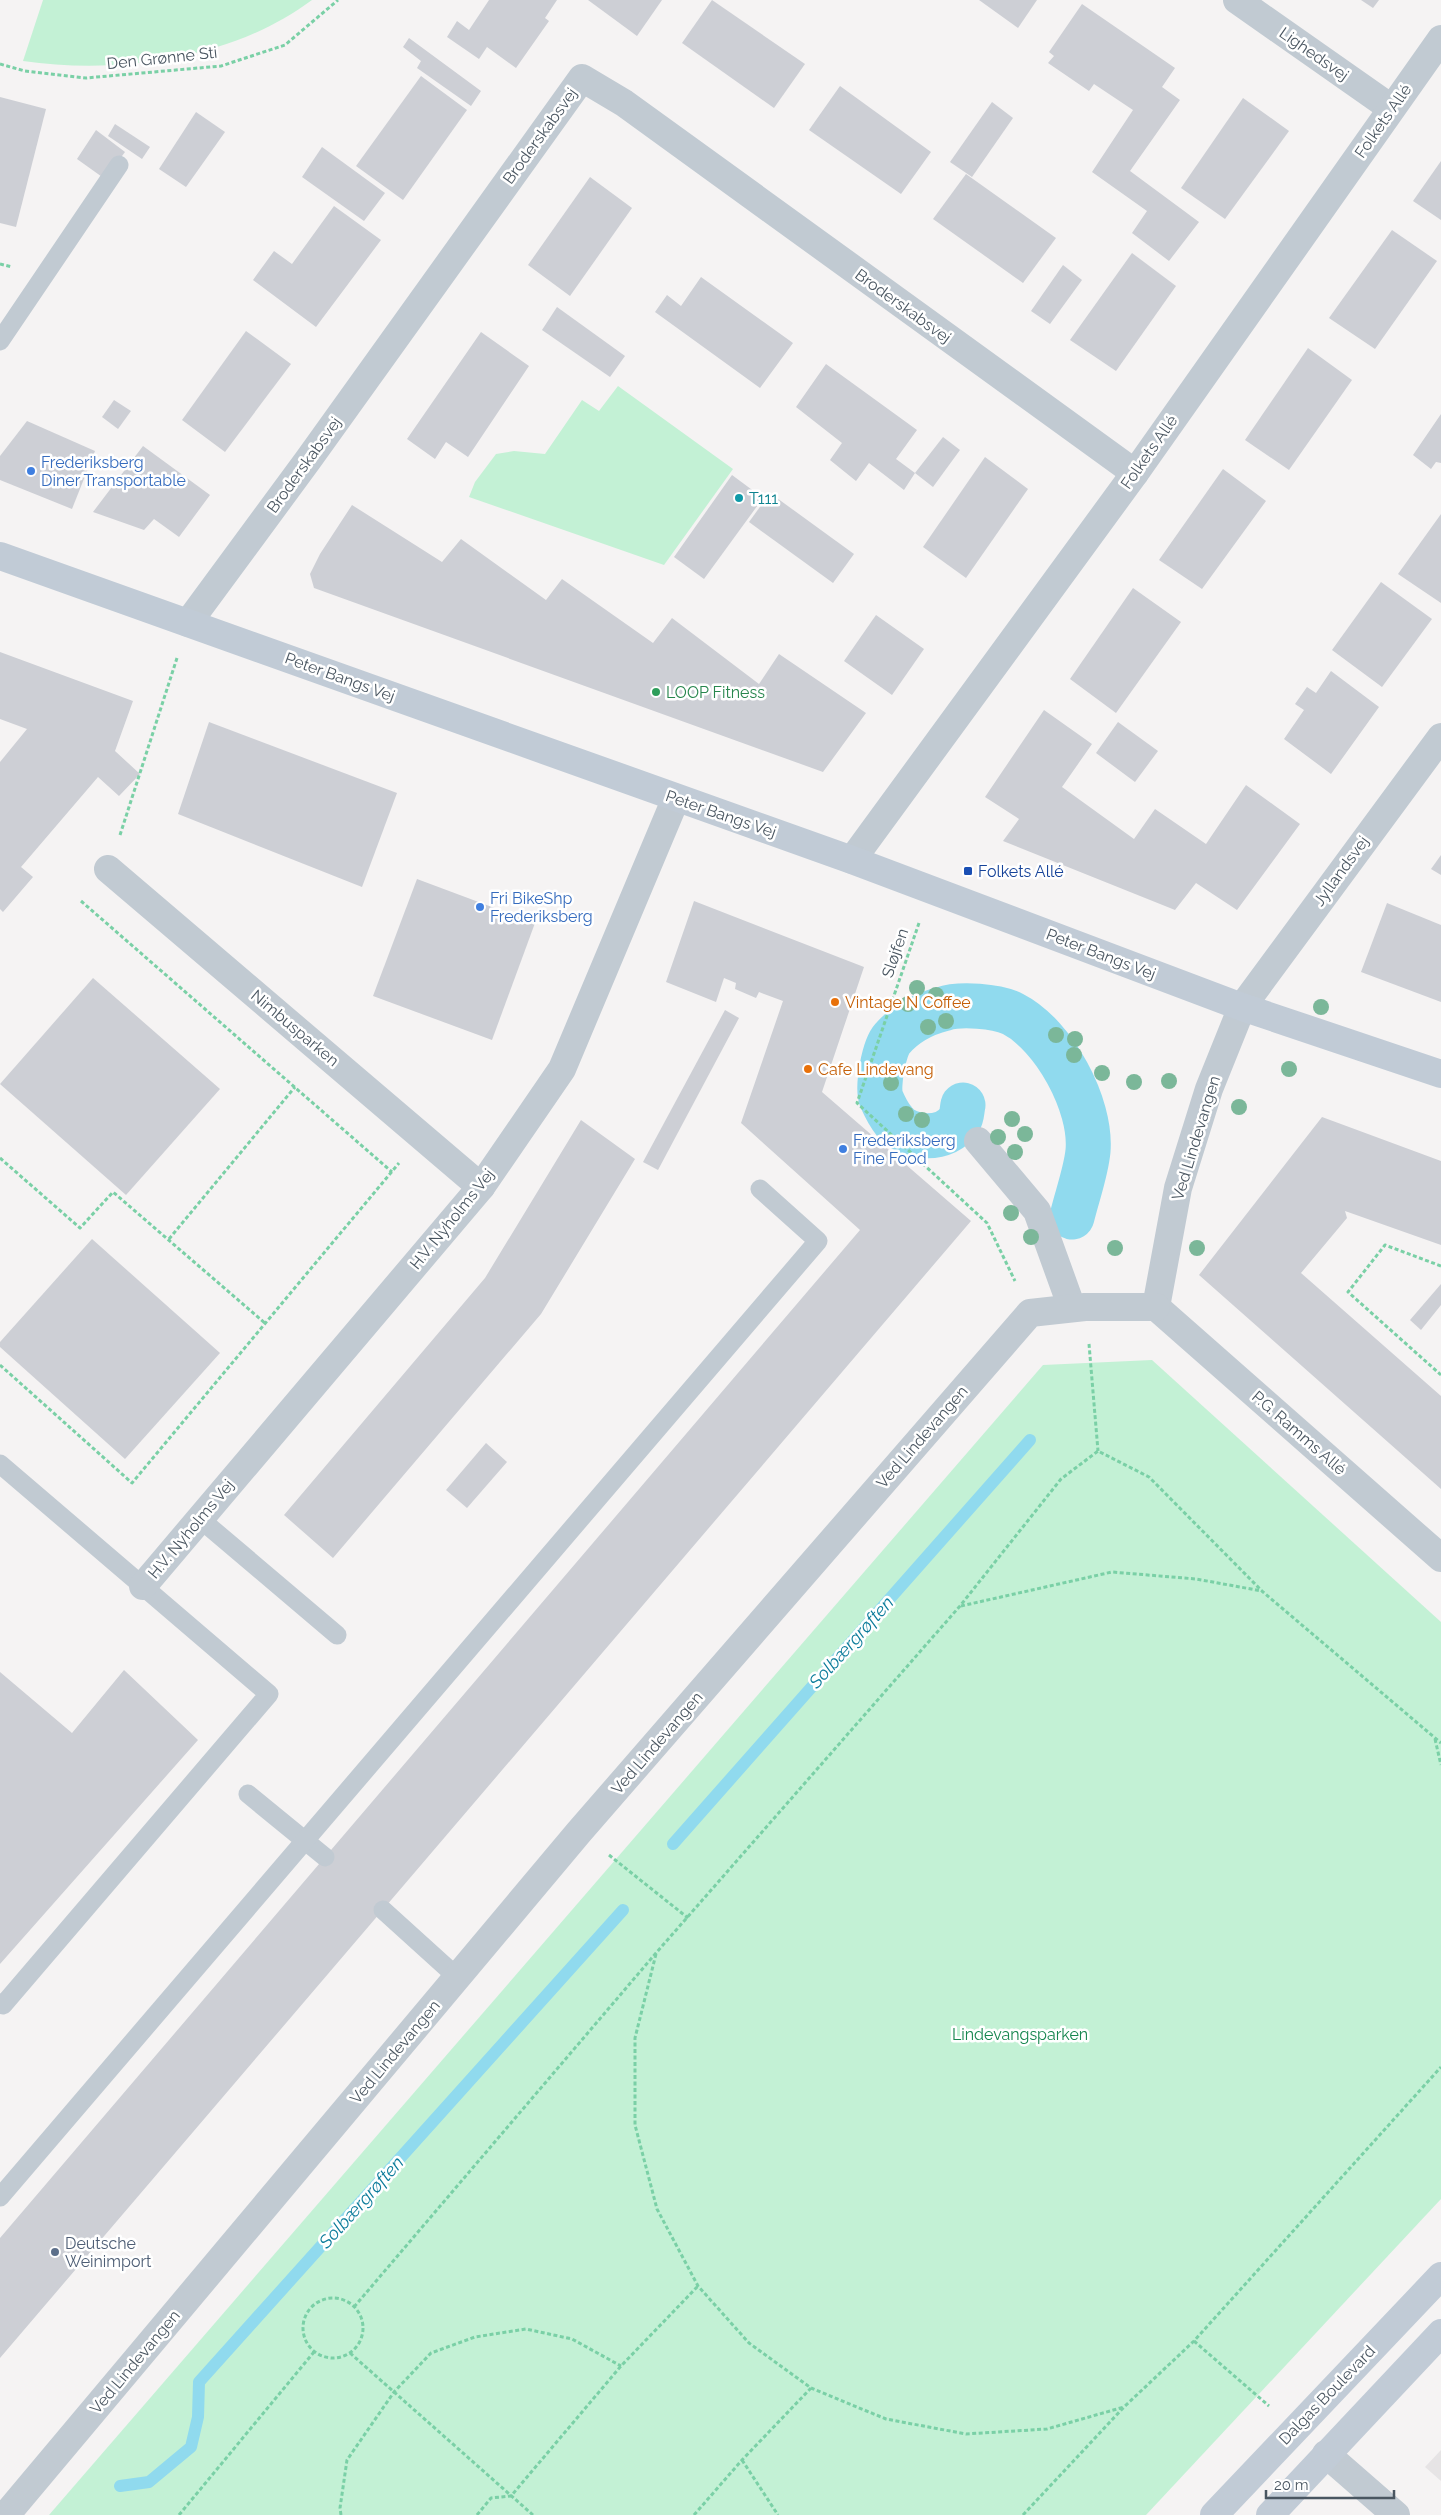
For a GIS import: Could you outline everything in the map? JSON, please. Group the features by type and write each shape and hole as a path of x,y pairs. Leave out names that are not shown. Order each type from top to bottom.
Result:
{"street":[{"name":"Lighedsvej","path":"1237,0 1391,108"},
{"name":"Folkets Allé","path":"852,860 1135,473 1441,39"},
{"name":"Broderskabsvej","path":"188,623 308,460 582,78 624,103 1135,473"},
{"name":"Peter Bangs Vej","path":"0,556 852,860 1242,1007 1441,1074"},
{"name":"Jyllandsvej","path":"1242,1007 1441,737"},
{"name":"H.V. Nyholms Vej","path":"143,1586 480,1187 562,1069 676,798"},
{"name":"Nimbusparken","path":"108,869 480,1187"},
{"name":"Ved Lindevangen","path":"1156,1307 1178,1188 1209,1089 1242,1007"},
{"path":"978,1141 1037,1211 1079,1307"},
{"path":"1030,1313 1079,1307 1156,1307"},
{"name":"P.G. Ramms Allé","path":"1156,1307 1441,1558"},
{"name":"Ved Lindevangen","path":"6,2515 579,1832 1030,1313"},
{"name":"Dalgas Boulevard","path":"1214,2515 1441,2276"},
{"path":"1270,2515 1441,2333"},
{"path":"1295,2429 1396,2515"}],"lane":[{"path":"0,341 119,165"},
{"path":"0,2197 818,1241 760,1189"},
{"path":"0,1464 269,1694 3,2005 0,2003"},
{"path":"199,1518 337,1635"},
{"path":"248,1794 325,1857"},
{"path":"383,1910 457,1977"}],"path":[{"name":"Den Grønne Sti","path":"0,64 25,71 86,78 221,66 285,45 338,0"},
{"path":"108,869 188,623"},
{"name":"Sløjfen","path":"930,890 857,1103 986,1223 1030,1313"},
{"path":"81,900 392,1172"},
{"path":"169,1238 295,1087"},
{"path":"0,1365 132,1483 422,1136"},
{"path":"0,1158 80,1228 113,1192 169,1238 266,1324"},
{"path":"1441,1266 1385,1245 1348,1292 1441,1375"},
{"path":"1079,1307 1098,1451"},
{"path":"1098,1451 1149,1478 1263,1592 1441,1743"},
{"path":"354,2307 656,1953 960,1606 1061,1479 1098,1451"},
{"path":"960,1606 1112,1572 1196,1579 1263,1592"},
{"path":"1434,1737 1441,1765"},
{"path":"579,1832 688,1918"},
{"path":"656,1953 635,2038 635,2125 657,2209 698,2286 749,2343 811,2388 886,2419 966,2434 1046,2430 1124,2407"},
{"path":"1023,2515 1124,2407 1194,2341 1441,2067"},
{"path":"477,2515 492,2498 511,2496 621,2366 698,2286"},
{"path":"328,2298 342,2300 354,2307 361,2318 363,2331 359,2343 350,2353 338,2358 326,2358 314,2352 305,2341 302,2328 306,2314 315,2304 328,2298"},
{"path":"341,2515 340,2508 347,2460 394,2392 431,2353 475,2337 526,2329 572,2339 621,2366"},
{"path":"1194,2341 1295,2429"},
{"path":"180,2515 314,2352"},
{"path":"350,2353 533,2515"},
{"path":"694,2515 742,2460 811,2388"},
{"path":"742,2460 778,2515"}],"shaded area":[{"path":"1441,2450 1441,2481 1425,2467"}],"green space":[{"path":"43,0 312,0 281,20 247,36 211,49 174,58 98,66 60,65 23,61"},
{"path":"618,386 733,469 664,565 469,497 475,482 496,454 514,451 545,454 582,400 599,411"},
{"name":"Lindevangsparken","path":"1152,1360 1441,1622 1441,2199 1146,2515 49,2515 1043,1365"}],"building":[{"path":"489,0 557,0 545,18 549,21 516,68 487,47 479,59 447,37 457,21 469,30"},
{"path":"588,0 662,0 637,36"},
{"path":"712,0 805,64 774,108 682,43"},
{"path":"979,0 1037,0 1018,28"},
{"path":"1361,0 1379,0 1373,8"},
{"path":"1082,4 1175,68 1162,87 1180,100 1130,171 1199,222 1169,261 1132,233 1147,211 1092,172 1133,110 1094,84 1089,91 1048,63 1054,56 1049,52"},
{"path":"409,38 481,91 471,106 417,68 421,61 403,47"},
{"path":"421,76 467,110 403,200 356,166"},
{"path":"840,86 931,152 901,194 809,130"},
{"path":"0,97 46,109 16,227 0,223"},
{"path":"1243,98 1289,131 1225,219 1181,188"},
{"path":"992,102 1013,118 972,177 950,162"},
{"path":"196,112 225,132 186,187 159,169"},
{"path":"115,124 150,147 142,159 108,136"},
{"path":"96,130 125,152 105,179 77,159"},
{"path":"322,147 385,193 364,221 302,177"},
{"path":"1441,161 1441,220 1413,201"},
{"path":"966,174 1056,238 1023,283 933,219"},
{"path":"590,177 632,208 570,296 528,265"},
{"path":"334,206 381,240 316,327 253,280 274,251 292,264"},
{"path":"1392,230 1437,261 1375,349 1329,318"},
{"path":"1132,253 1176,286 1116,371 1070,340"},
{"path":"1063,265 1082,280 1050,324 1031,311"},
{"path":"701,277 793,343 760,388 655,312 667,295 681,306"},
{"path":"557,307 625,356 610,377 542,330"},
{"path":"246,331 291,364 225,452 182,420"},
{"path":"481,332 529,366 468,457 446,442 435,459 407,439"},
{"path":"1308,348 1352,380 1289,470 1245,440"},
{"path":"826,364 917,430 896,459 915,473 904,490 869,463 856,481 830,460 842,443 796,407"},
{"path":"114,400 131,411 118,429 102,417"},
{"path":"1441,414 1441,463 1436,462 1431,469 1413,455"},
{"path":"27,421 95,451 72,509 0,480 0,456"},
{"path":"943,437 960,450 933,487 915,473"},
{"path":"143,446 210,495 179,537 154,519 144,530 93,512"},
{"path":"985,457 1028,489 966,578 923,547"},
{"path":"1223,469 1266,501 1202,589 1159,560"},
{"path":"732,475 763,498 704,579 674,557"},
{"path":"770,493 854,554 833,583 749,522"},
{"path":"352,505 442,562 461,539 546,600 562,579 653,643 672,618 759,684 779,654 866,713 823,772 314,588 310,574 320,554"},
{"path":"1441,514 1441,603 1398,574"},
{"path":"1381,582 1432,619 1382,687 1332,650"},
{"path":"1133,588 1181,622 1116,713 1070,679"},
{"path":"876,615 924,649 892,695 844,661"},
{"path":"0,652 133,701 115,751 140,774 119,796 98,777 21,867 33,877 3,912 0,909 0,762 27,729 0,719"},
{"path":"1331,671 1379,707 1331,774 1284,739 1304,710 1295,704 1307,687 1316,693"},
{"path":"1044,710 1092,744 1062,787 1134,839 1155,809 1206,844 1246,785 1300,824 1237,910 1196,883 1175,910 1003,841 1019,819 985,797"},
{"path":"209,722 397,793 362,887 178,814"},
{"path":"1118,722 1158,751 1135,782 1096,753"},
{"path":"1441,855 1441,875 1431,869"},
{"path":"417,879 535,923 492,1040 373,996"},
{"path":"694,901 864,967 822,1092 971,1221 0,2358 0,2238 860,1230 741,1123 783,1001 759,992 756,998 735,989 736,983 724,978 716,1002 666,982"},
{"path":"1387,903 1441,925 1441,1002 1361,972"},
{"path":"93,978 220,1089 126,1195 0,1084"},
{"path":"725,1010 739,1018 658,1170 643,1162"},
{"path":"1322,1117 1441,1161 1441,1245 1345,1211 1347,1218 1301,1273 1441,1396 1441,1489 1199,1275"},
{"path":"581,1120 635,1159 541,1314 333,1558 284,1515 485,1278"},
{"path":"92,1239 220,1353 125,1459 0,1347 0,1342"},
{"path":"1441,1284 1441,1305 1421,1330 1410,1320"},
{"path":"486,1443 507,1462 467,1508 446,1490"},
{"path":"124,1670 198,1740 0,1964 0,1672 72,1733"}],"waterway":[{"path":"963,1105 960,1119 946,1132 927,1136 908,1132 900,1127 888,1113 880,1092 884,1058 892,1039 909,1024 928,1014 959,1006 978,1006 1006,1011 1028,1024 1043,1038 1056,1054 1077,1093 1088,1133 1087,1159 1072,1217"},
{"name":"Solbærgrøften","path":"673,1844 1030,1440"},
{"name":"Solbærgrøften","path":"120,2486 149,2482 191,2447 198,2417 199,2382 623,1910"}],"place":[{"name":"Frederiksberg Diner Transportable","path":"31,471"},
{"name":"T111","path":"739,498"},
{"name":"LOOP Fitness","path":"656,692"},
{"name":"Folkets Allé","path":"968,871"},
{"name":"Fri BikeShp Frederiksberg","path":"480,907"},
{"name":"Vintage N Coffee","path":"835,1002"},
{"name":"Cafe Lindevang","path":"808,1069"},
{"name":"Frederiksberg Fine Food","path":"843,1149"},
{"name":"Deutsche Weinimport","path":"55,2252"}]}
